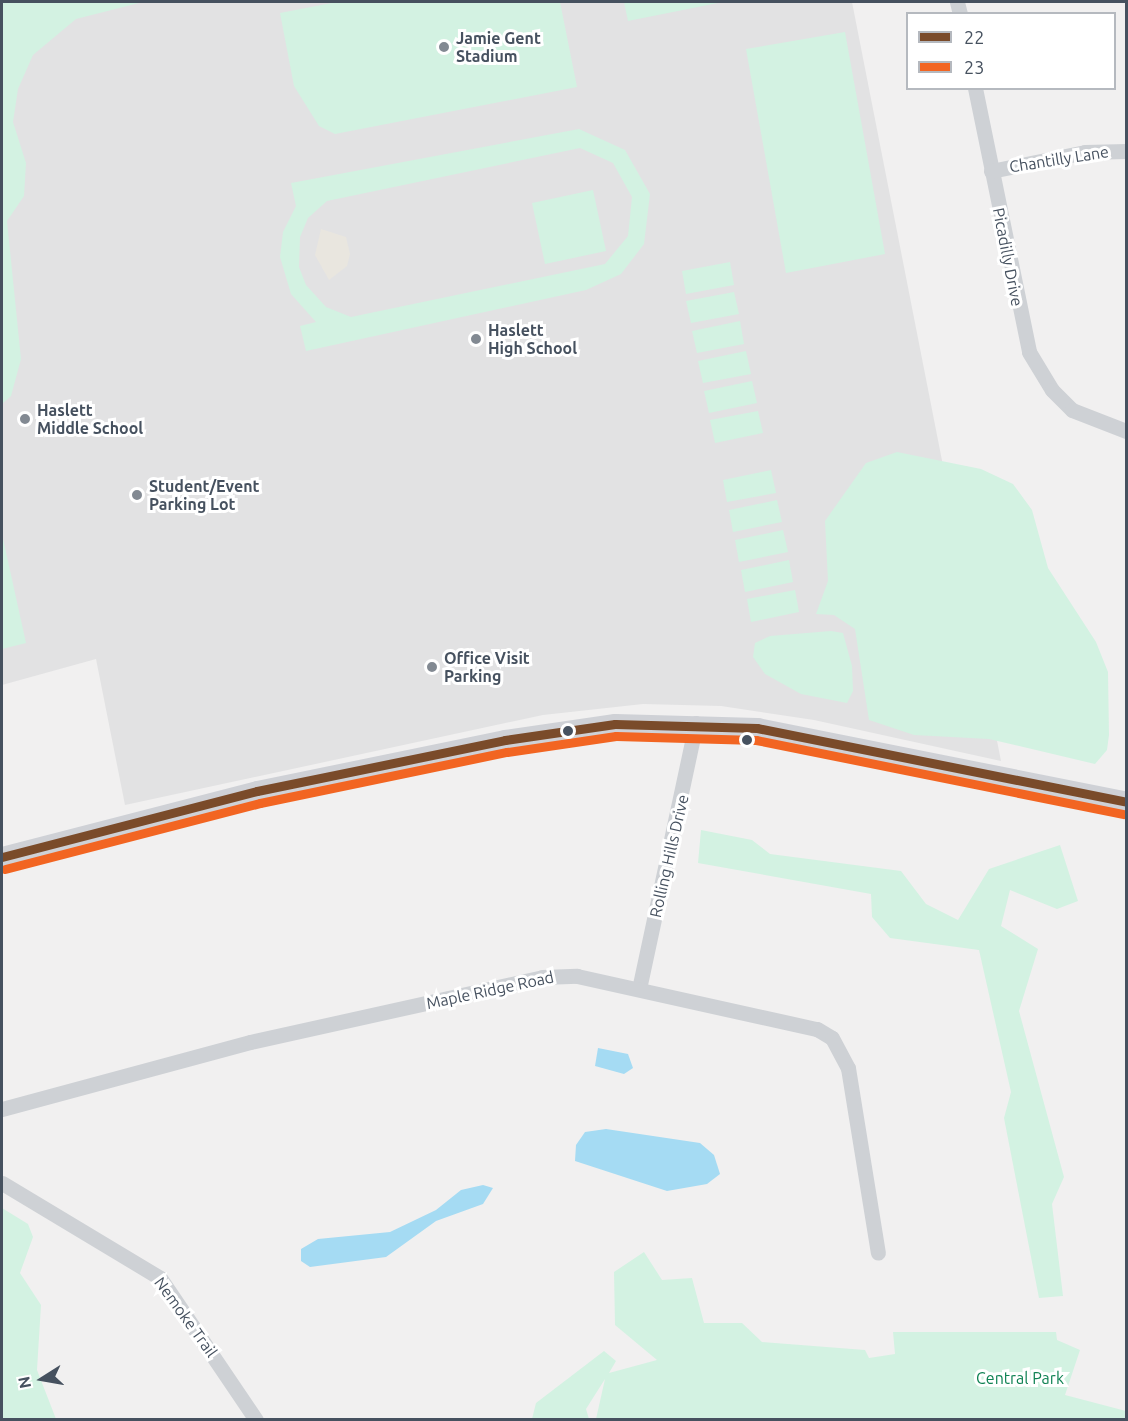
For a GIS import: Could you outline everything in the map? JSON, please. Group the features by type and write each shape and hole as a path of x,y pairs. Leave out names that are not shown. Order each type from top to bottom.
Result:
{"main road":[{"path":"2,857 247,793 505,740 615,724 696,723 803,737 1126,802"}],"street":[{"name":"Picadilly Drive","path":"975,90 1024,338 1043,378 1072,410 1126,431"},
{"name":"Chantilly Lane","path":"991,171 1084,152 1126,151"},
{"name":"Rolling Hills Drive","path":"639,989 696,723"},
{"name":"Maple Ridge Road","path":"2,1109 250,1042 542,977 577,976 817,1029 838,1044 848,1068 878,1253"},
{"name":"Nemoke Trail","path":"2,1183 160,1278 256,1419"}],"shaded area":[{"name":"Haslett High School","path":"2,2 852,2 1001,761 814,720 721,706 643,704 543,715 125,805 96,659 2,685"}],"green space":[{"path":"2,2 143,2 76,19 33,55 18,89 13,122 26,163 24,196 7,221 21,359 11,396 2,404"},
{"name":"Jamie Gent Stadium","path":"337,2 560,2 577,87 335,134 319,126 294,86 280,13"},
{"path":"624,2 723,2 628,21"},
{"path":"845,32 885,254 786,273 746,49"},
{"path":"579,129 625,150 650,194 644,244 621,274 586,290 306,351 300,326 316,322 291,294 280,257 283,232 296,206 291,183","holes":["580,148 613,163 632,197 628,236 605,264 351,317 326,307 306,285 299,267 300,237 308,218 327,201"]},
{"path":"593,190 606,251 545,264 532,203"},
{"path":"730,262 734,285 686,294 682,271"},
{"path":"734,292 739,314 691,323 686,301"},
{"path":"740,321 744,344 697,353 692,331"},
{"path":"746,351 751,374 703,383 698,361"},
{"path":"752,381 757,403 709,413 704,391"},
{"path":"758,411 763,433 715,443 710,420"},
{"path":"897,452 981,469 1013,484 1032,510 1048,568 1096,642 1108,672 1109,735 1107,750 1095,764 989,739 914,735 869,720 855,629 834,615 816,614 828,581 825,521 866,463"},
{"path":"771,470 776,493 727,502 723,480"},
{"path":"777,500 782,522 733,532 729,510"},
{"path":"783,530 788,552 739,562 735,540"},
{"path":"2,534 26,643 2,649"},
{"path":"789,560 793,582 745,592 741,570"},
{"path":"795,590 799,612 751,622 747,599"},
{"path":"831,631 843,633 852,666 853,691 847,703 801,694 765,674 753,657 755,643 770,636"},
{"path":"701,830 752,840 770,854 901,871 926,904 958,920 989,869 1060,845 1078,901 1057,909 1010,890 1001,926 1038,949 1019,1011 1064,1177 1052,1204 1063,1296 1039,1298 1004,1118 1011,1092 979,950 890,938 872,917 871,894 698,863"},
{"path":"2,1208 28,1224 33,1237 20,1273 41,1305 37,1370 56,1419 2,1419"},
{"name":"Central Park","path":"644,1252 662,1280 692,1278 704,1323 742,1323 762,1342 865,1350 869,1358 895,1354 893,1332 1056,1332 1057,1340 1080,1350 1065,1395 1126,1411 1126,1419 596,1419 605,1379 586,1409 589,1419 532,1419 536,1403 604,1351 616,1361 609,1373 657,1360 615,1325 614,1272"}],"sand":[{"path":"321,229 346,237 350,254 347,266 329,280 315,255"}],"water":[{"path":"598,1048 628,1054 633,1068 624,1074 595,1066"},
{"path":"606,1129 700,1143 714,1155 720,1174 707,1184 667,1191 575,1161 576,1145 585,1132"},
{"path":"483,1185 493,1188 483,1204 436,1221 386,1257 310,1267 301,1261 301,1249 318,1239 390,1232 436,1210 461,1190"}],"transit line":[{"name":"22","path":"2,857 257,791 505,740 615,724 757,728 1126,802"},
{"name":"23","path":"5,869 260,803 507,752 616,736 756,740 1124,814"}],"place":[{"name":"Jamie Gent Stadium","path":"444,47"},
{"name":"Haslett High School","path":"476,339"},
{"name":"Haslett Middle School","path":"25,419"},
{"name":"Student/Event Parking Lot","path":"137,495"},
{"name":"Office Visit Parking","path":"432,667"}]}
